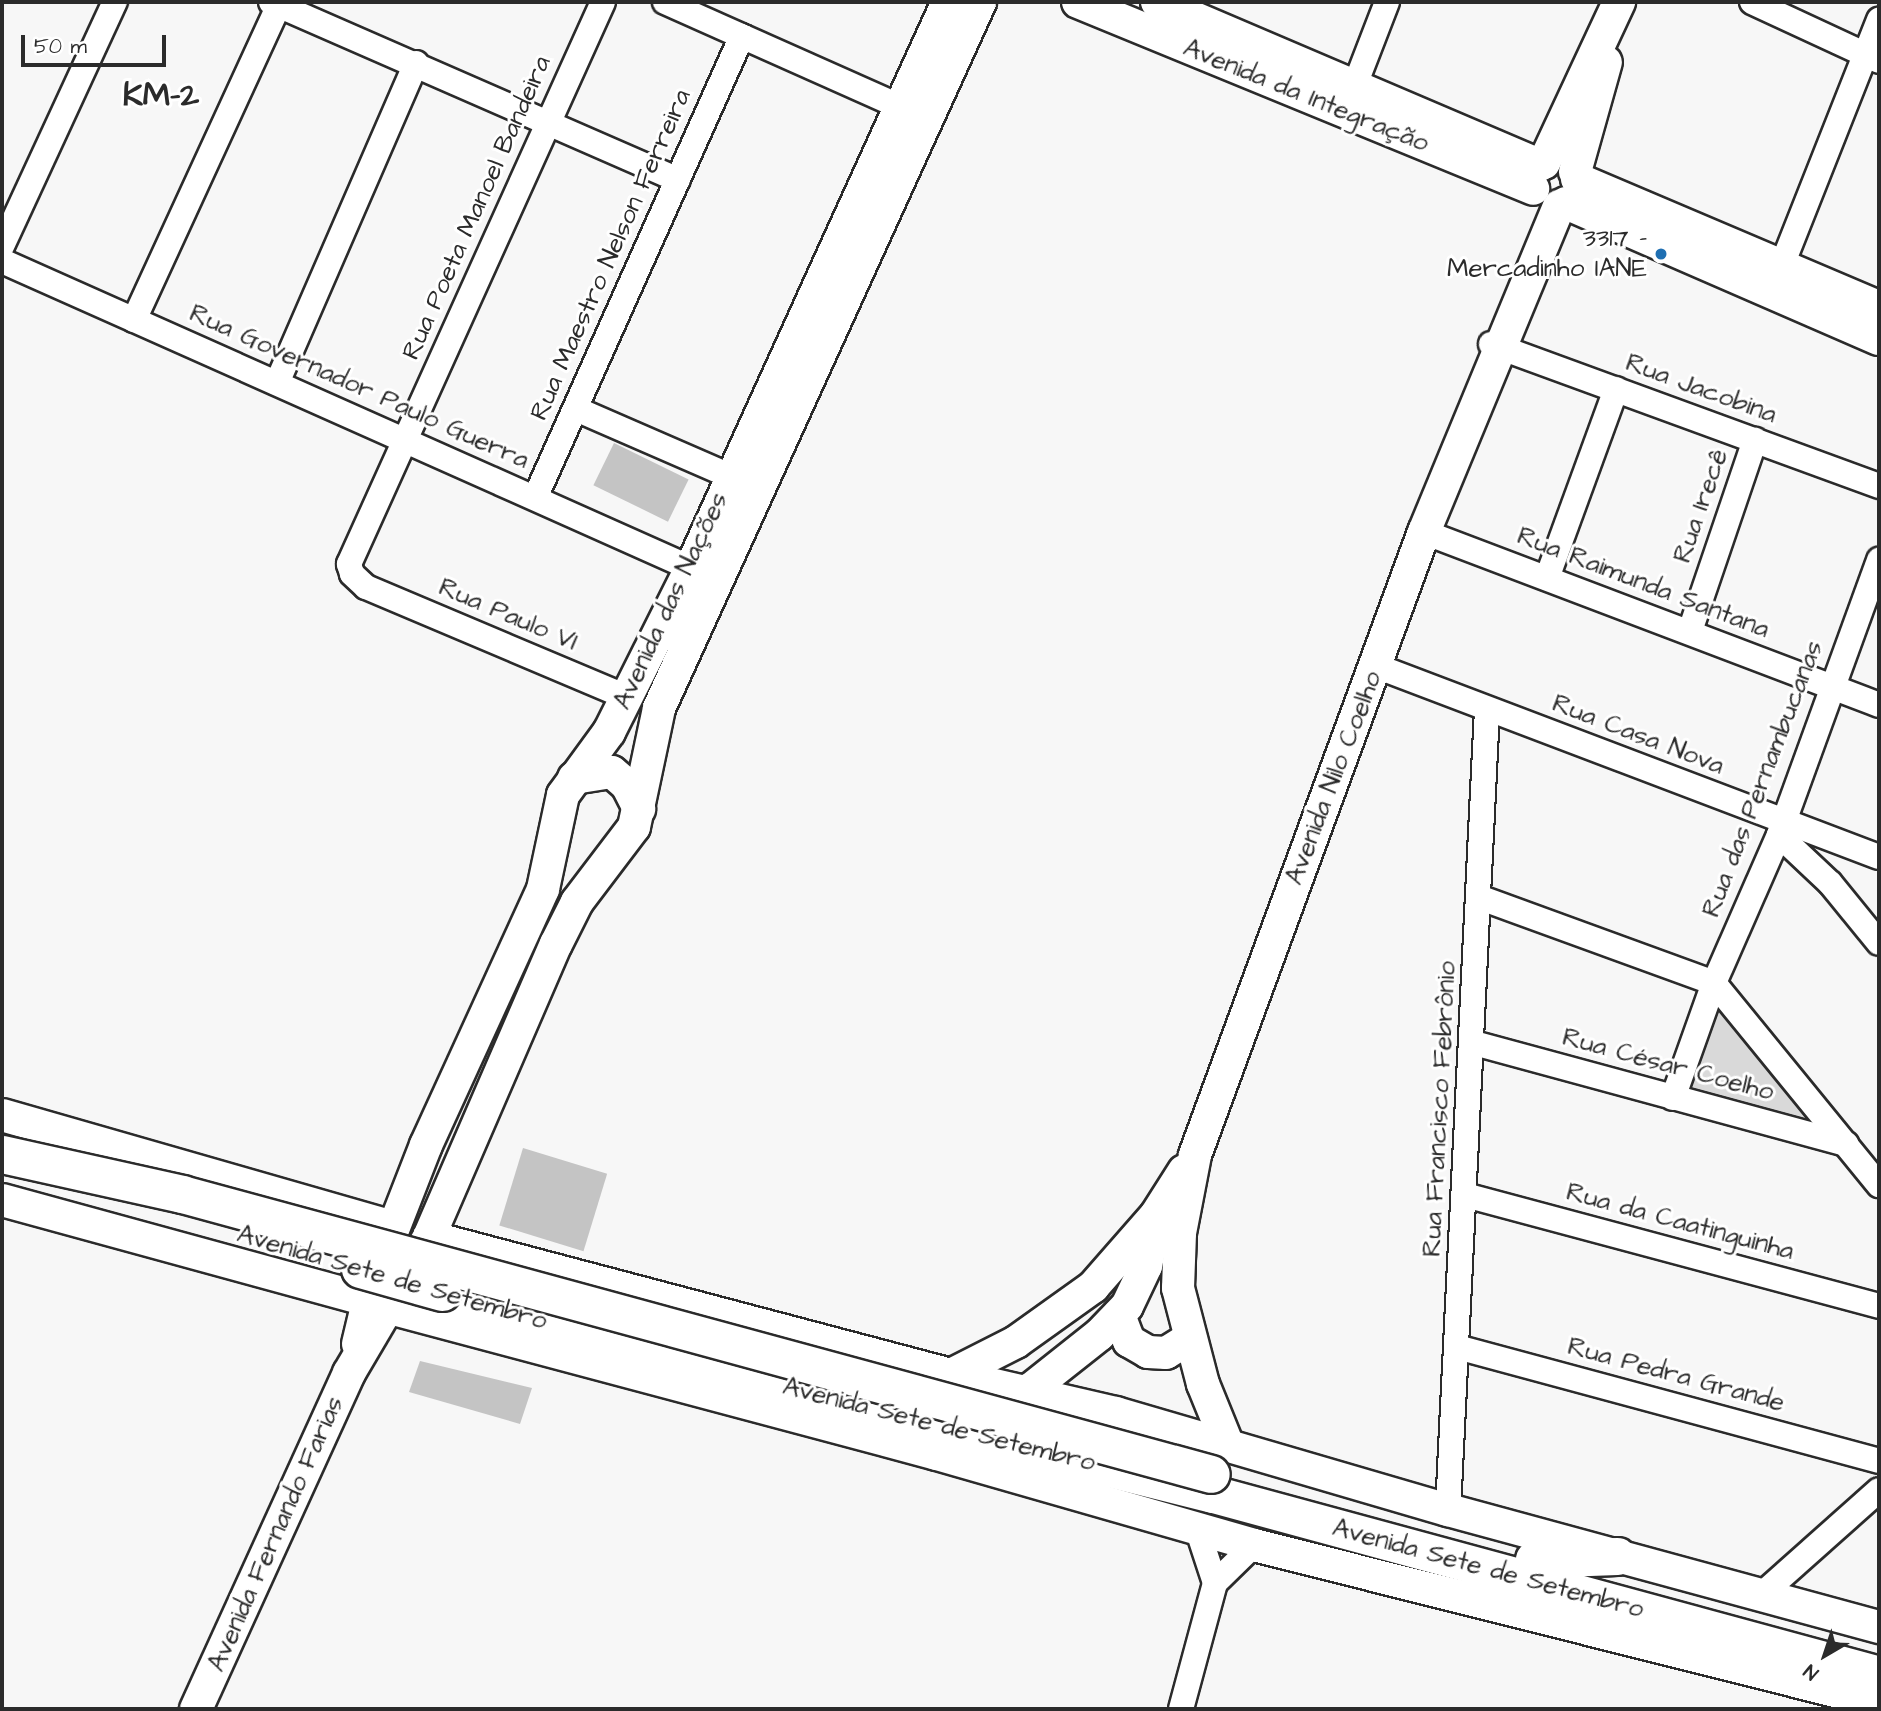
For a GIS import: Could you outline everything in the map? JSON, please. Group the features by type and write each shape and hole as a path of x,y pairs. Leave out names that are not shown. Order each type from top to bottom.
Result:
{"highway":[{"name":"Avenida Sete de Setembro","path":"2,1154 182,1195 991,1415 1217,1470 1879,1654"},
{"name":"Avenida Sete de Setembro","path":"2,1169 684,1362 1217,1470 1866,1695"},
{"path":"991,1415 1027,1392"},
{"path":"1534,1559 1617,1556"}],"main road":[{"name":"Avenida das Nações","path":"379,1304 399,1214 543,888 557,811 574,778 609,732 691,568 730,476 948,2"},
{"name":"Avenida das Nações","path":"379,1304 429,1237 556,944 577,902 623,847 639,809 659,708 980,2"},
{"name":"Avenida da Integração","path":"1078,2 1554,184 1782,265 1879,307"},
{"name":"Avenida Nilo Coelho","path":"1195,1155 1621,2"},
{"name":"Avenida da Integração","path":"1176,6 1355,85 1554,184 1879,339"},
{"path":"574,778 612,772 626,785 639,809"},
{"name":"Avenida Sete de Setembro","path":"2,1115 399,1214"},
{"path":"951,1375 1016,1342 1085,1294 1121,1259 1156,1215 1195,1155"},
{"path":"1195,1155 1177,1256 1178,1288 1217,1470"},
{"name":"Avenida Sete de Setembro","path":"2,1200 1254,1545 1866,1695"},
{"path":"445,1202 458,1231 482,1248"},
{"path":"1027,1392 1118,1315 1146,1266 1156,1215"},
{"name":"Avenida Sete de Setembro","path":"429,1237 482,1248 951,1375 1027,1392 1217,1470 1448,1510 1879,1627"},
{"name":"Avenida Fernando Farias","path":"196,1709 379,1304"},
{"path":"1118,1315 1129,1341 1147,1352 1166,1353 1188,1339"}],"street":[{"path":"2,246 115,2"},
{"name":"Rua Poeta Manoel Bandeira","path":"366,586 352,574 352,552 405,441 546,123 603,2"},
{"path":"665,2 899,106"},
{"path":"1355,85 1387,2"},
{"path":"1752,2 1872,58"},
{"path":"134,320 276,3 678,180"},
{"path":"1782,265 1872,58 1879,20"},
{"name":"Rua Maestro Nelson Ferreira","path":"535,498 742,36"},
{"path":"277,383 416,63"},
{"name":"Rua Governador Paulo Guerra","path":"2,261 691,568"},
{"name":"Rua Jacobina","path":"1496,346 1879,486"},
{"path":"1547,578 1616,389"},
{"path":"576,409 730,476"},
{"name":"Rua Irecê","path":"1690,631 1755,440"},
{"name":"Rua Raimunda Santana","path":"1424,532 1879,705"},
{"name":"Rua das Pernambucanas","path":"1673,1098 1714,983 1781,828 1829,687 1879,560"},
{"name":"Rua Paulo VI","path":"366,586 627,698"},
{"name":"Rua Casa Nova","path":"1376,666 1781,828 1879,857"},
{"name":"Rua Francisco Febrônio","path":"1448,1510 1474,1043 1487,710"},
{"path":"1781,828 1879,943"},
{"path":"1481,898 1714,983 1879,1185"},
{"name":"Rua César Coelho","path":"1474,1043 1847,1144"},
{"name":"Rua da Caatinguinha","path":"1465,1195 1879,1307"},
{"name":"Rua Pedra Grande","path":"1457,1347 1879,1461"},
{"path":"1760,1595 1879,1490"},
{"path":"1198,1528 1215,1583"},
{"path":"1181,1709 1215,1583 1254,1545"}],"shaded area":[{"path":"1715,990 1835,1135 1685,1090"}],"building":[{"path":"614,443 689,479 668,522 593,485"},
{"path":"523,1148 607,1174 583,1251 499,1225"},
{"path":"420,1361 532,1388 520,1424 409,1392"}],"place":[{"name":"3317 - Mercadinho IANE","path":"1661,254"}],"district":[{"name":"KM-2","path":"161,96"}]}
